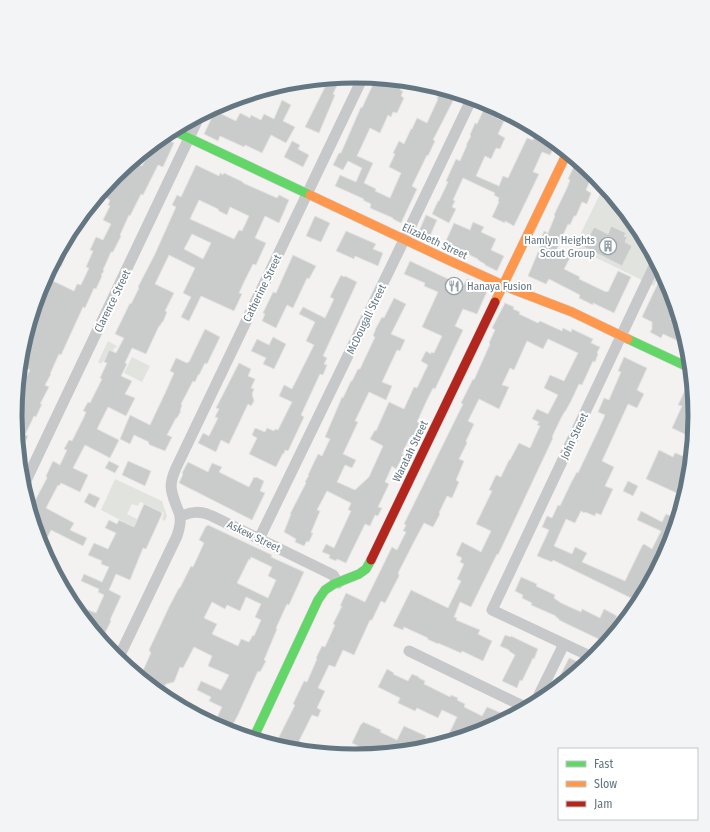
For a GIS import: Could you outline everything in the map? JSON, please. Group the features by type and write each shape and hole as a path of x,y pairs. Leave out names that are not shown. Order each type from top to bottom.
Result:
{"street":[{"name":"Catherine Street","path":"180,517 171,486 176,468 360,83"},
{"name":"McDougall Street","path":"259,539 469,104"},
{"name":"Clarence Street","path":"28,477 196,124"},
{"name":"Elizabeth Street","path":"179,134 404,240 503,285 567,310 684,365"},
{"name":"Waratah Street","path":"256,734 324,590 334,584 359,574 366,569 565,158"},
{"name":"John Street","path":"564,644 492,610 653,268"},
{"name":"Askew Street","path":"180,517 194,512 204,513 333,576 338,583"},
{"path":"122,653 177,536 180,526 180,517"},
{"path":"541,692 564,644 586,654"},
{"path":"409,651 520,705"}],"shaded area":[{"path":"601,192 632,231 658,278 654,286 574,247"},
{"path":"108,341 117,346 117,348 115,347 113,351 109,350 101,364 98,362"},
{"path":"132,357 150,366 142,382 124,373"},
{"path":"115,479 162,501 167,516 165,521 162,519 164,513 140,502 138,506 132,504 127,514 139,520 146,533 101,510"}],"building":[{"path":"338,84 333,94 335,95 319,133 305,127 326,85"},
{"path":"373,84 402,86 400,90 403,91 401,96 404,98 397,113 393,112 391,117 388,115 380,133 370,128 357,156 373,163 364,183 376,189 375,191 390,198 401,173 389,167 395,154 393,153 399,141 404,144 417,118 427,123 439,94 454,98 433,140 435,141 428,156 427,155 412,186 417,189 401,223 370,208 371,204 363,200 364,199 335,186 340,175 356,182 362,168 348,161 343,170 333,165 339,153 341,153 361,107 362,108"},
{"path":"282,100 291,105 283,121 295,127 286,143 271,135 262,153 220,136 218,141 204,134 213,115 218,112 236,121 240,113 250,118 251,115 261,120 264,114 274,119"},
{"path":"484,109 498,115 497,118 504,121 498,134 505,138 500,149 496,148 491,159 485,156 476,176 499,186 503,176 508,178 527,138 533,140 535,136 553,149 550,155 542,152 533,172 539,174 514,226 505,221 505,223 492,217 499,202 499,198 494,195 495,193 463,178 453,200 455,201 452,207 456,209 449,223 432,214 448,182 446,181 456,159 460,161 475,123 477,124"},
{"path":"168,140 174,143 163,167 158,165 143,195 141,194 130,216 129,215 120,235 121,236 113,252 111,252 96,289 94,288 85,308 83,307 61,355 59,354 45,385 49,387 40,404 42,404 36,417 34,416 25,435 28,436 24,445 22,416 23,394 24,381 30,370 26,368 28,351 33,330 47,289 66,251 67,252 61,267 60,266 53,281 74,291 77,284 81,285 89,268 86,267 93,251 90,250 96,237 103,240 111,224 103,220 110,206 108,205 110,200 105,197 106,195 123,178 124,179 138,164 142,166 147,156"},
{"path":"292,141 300,145 298,149 309,155 303,167 284,157"},
{"path":"196,165 219,176 220,173 223,175 224,173 277,198 279,195 289,200 279,223 265,216 255,238 266,243 256,265 253,264 244,282 239,293 242,294 234,311 201,296 189,321 181,317 191,297 183,293 195,268 169,255 155,284 174,293 165,311 167,312 146,354 132,348 121,376 132,381 125,394 135,398 126,416 108,407 97,429 119,440 110,458 85,445 73,468 88,475 80,492 61,483 59,486 58,485 46,508 74,523 70,530 87,538 83,546 51,530 46,540 33,503 47,478 46,476 53,461 60,465 67,450 64,449 69,440 72,441 84,417 86,412 83,411 88,402 90,403 102,379 100,378 107,363 104,362 109,350 116,353 124,338 115,334 139,288 138,287 176,207 172,205 177,195 181,197","holes":["199,200 227,215 230,207 249,216 242,231 239,230 234,239 190,219","192,234 211,243 203,259 184,249"]},
{"path":"574,165 590,181 586,190 591,193 587,204 582,202 576,216 574,216 570,225 568,224 557,249 571,256 564,269 580,277 579,279 606,292 608,292 618,271 631,277 614,313 579,298 580,295 549,279 546,284 528,276 543,240 541,239 544,231 548,233 555,216 554,215 567,188 570,180 568,179"},
{"path":"426,215 437,220 430,236 419,231"},
{"path":"315,216 330,223 321,242 306,236"},
{"path":"473,222 484,227 481,232 496,239 491,250 504,256 497,271 485,265 478,259 445,243 454,223 470,230"},
{"name":"Hamlyn Heights Scout Group","path":"611,226 626,233 624,236 627,237 625,242 632,246 622,266 584,247 594,227 608,234"},
{"path":"346,231 376,244 373,249 383,253 378,266 355,256 354,259 336,251"},
{"path":"293,255 316,266 309,279 307,278 293,308 287,305 276,328 262,321 265,314 263,313 273,292 276,293"},
{"path":"410,261 463,286 467,279 488,289 477,314 463,309 455,326 463,330 435,389 433,388 426,402 417,422 420,423 413,438 410,437 402,454 404,455 396,469 392,466 385,482 389,484 378,507 382,508 378,516 375,515 370,526 365,524 346,563 337,559 336,561 329,558 330,555 322,552 326,544 334,548 351,511 348,510 351,503 327,491 317,510 320,511 311,533 313,533 309,542 307,541 304,546 295,542 296,539 284,532 290,514 306,483 305,482 318,454 322,456 330,439 325,437 342,397 343,398 358,369 360,369 375,337 373,336 376,328 382,317 384,318 394,298 406,304 391,334 405,340 400,351 397,350 382,382 392,386 386,400 369,392 355,421 358,422 343,454 356,460 352,468 345,465 337,482 355,490 369,477 383,446 370,439 375,430 376,431 389,402 404,409 414,387 417,388 428,365 421,361 426,351 431,354 431,352 434,353 442,336 422,327 438,292 424,286 425,283 404,274"},
{"path":"341,275 357,282 323,356 327,358 324,364 327,365 323,375 320,374 301,415 304,417 288,451 285,450 276,467 249,454 257,438 252,435 255,428 265,432 267,428 274,431 275,429 278,430 292,402 279,396 284,385 292,389 314,345 306,341 315,322 299,314 303,307 325,318 334,299 330,297"},
{"path":"659,281 672,314 670,319 674,321 680,342 663,334 661,338 650,332 652,329 652,322 642,317"},
{"path":"505,303 514,307 513,309 520,312 519,314 538,323 540,321 562,331 563,328 571,332 572,329 593,339 591,343 600,347 595,362 593,361 582,385 579,384 561,418 498,555 497,554 471,607 460,602 454,617 457,618 456,620 480,630 478,634 492,641 483,661 462,651 461,653 438,644 404,627 403,630 393,626 411,590 448,608 461,581 457,579 464,564 460,562 462,558 456,555 462,542 481,552 491,531 476,524 492,491 489,490 496,475 501,477 519,443 530,448 540,426 537,425 539,422 532,419 537,409 548,414 558,395 544,388 550,375 564,381 578,353 548,339 543,349 527,341 514,370 510,368 502,385 509,387 499,409 479,399 468,421 474,424 459,459 464,461 456,480 459,482 452,498 447,496 433,527 424,523 398,573 399,576 385,603 381,601 372,620 370,620 354,655 343,650 335,667 329,665 318,688 325,691 317,708 321,710 318,717 312,715 299,741 300,744 277,740 295,705 293,704 304,681 307,682 322,646 325,647 335,625 333,624 342,606 340,606 346,593 365,602 392,547 397,550 406,532 403,531 406,525 404,524 463,404 461,403 473,379 474,380 490,344 489,343 495,330 492,328"},
{"path":"205,329 220,337 207,364 205,363 195,382 193,381 181,404 181,411 167,435 172,437 165,451 150,445 148,443 149,442 134,435 130,444 120,439 130,415 150,425 174,373 170,371 176,358 187,363 189,362"},
{"path":"273,337 286,344 274,369 263,364 266,358 251,351 257,339 269,345"},
{"path":"624,357 647,368 637,390 644,394 637,408 628,404 602,461 614,467 605,486 613,489 601,515 596,513 595,516 581,511 575,523 566,519 554,546 572,554 575,547 587,553 582,562 625,581 642,546 644,544 652,549 661,531 637,520 641,511 662,522 666,514 672,517 654,563 626,609 631,598 553,560 552,562 537,556 549,530 542,527 547,516 552,518 558,505 560,506 577,472 578,473 605,415 598,412 604,398 609,400 621,372 618,371"},
{"path":"239,363 251,369 248,376 255,379 251,388 254,389 252,394 254,401 251,406 248,404 229,444 221,440 216,452 198,443 203,433 209,436 218,418 215,417 219,409 216,408"},
{"path":"686,388 687,435 672,428 682,406 678,405"},
{"path":"659,450 673,457 675,453 685,457 679,494 646,479"},
{"path":"109,461 119,466 115,473 105,468"},
{"path":"128,461 151,471 145,486 122,475"},
{"path":"188,462 208,472 212,463 222,467 219,472 249,487 254,477 264,481 260,491 265,493 252,520 179,483"},
{"path":"628,481 638,486 633,496 623,491"},
{"path":"89,493 100,498 95,508 84,502"},
{"path":"144,504 161,512 162,514 146,549 143,548 130,580 116,574 109,590 121,596 104,635 84,609 96,613 104,595 98,592 99,589 81,581 84,574 102,582 109,567 101,564 102,561 88,555 94,543 108,549 116,533 105,528 109,520 117,524 119,520 134,527"},
{"path":"208,525 272,555 271,557 304,572 289,605 287,604 276,628 277,629 264,660 266,661 260,672 258,671 232,725 216,719 222,707 209,701 211,697 197,690 201,681 221,690 229,675 208,666 212,656 194,647 183,668 180,667 174,682 166,684 165,686 157,682 156,683 142,672 151,653 149,650 169,607 191,566 193,567 204,543 199,540 206,526","holes":["251,557 272,567 268,576 276,580 268,598 237,583","246,597 261,604 255,617 261,620 254,636 253,635 249,642 241,639 238,646 212,634 217,624 204,618 212,602 225,609 227,605 240,611"]},
{"path":"521,577 537,584 536,586 555,595 554,598 561,603 581,612 582,609 600,618 604,609 617,616 609,631 601,640 559,620 556,616 531,605 532,603 522,598 523,595 515,591"},
{"path":"505,635 511,636 538,649 534,659 533,658 522,681 520,680 517,688 502,681 515,655 509,650 500,646"},
{"path":"569,658 579,662 575,666 558,680"},
{"path":"387,669 394,673 393,674 408,681 412,674 425,681 424,684 450,697 451,695 458,698 457,700 465,704 464,707 482,716 487,707 504,714 482,724 448,736 457,717 442,710 438,718 417,708 415,711 398,703 400,698 378,687"},
{"path":"363,722 381,730 380,732 397,740 404,726 426,736 423,742 420,743 363,749 352,743"}],"traffic: fast":[{"path":"179,134 310,195"},
{"path":"628,339 684,365"},
{"path":"256,734 318,600 325,590 334,584 359,574 366,569 371,560"}],"traffic: slow":[{"path":"495,302 565,158"},
{"path":"310,195 512,289 572,312 628,339"}],"traffic: jam":[{"path":"371,560 495,302"}],"place":[{"name":"Hamlyn Heights Scout Group","path":"608,246"},
{"name":"Hanaya Fusion","path":"454,286"}]}
